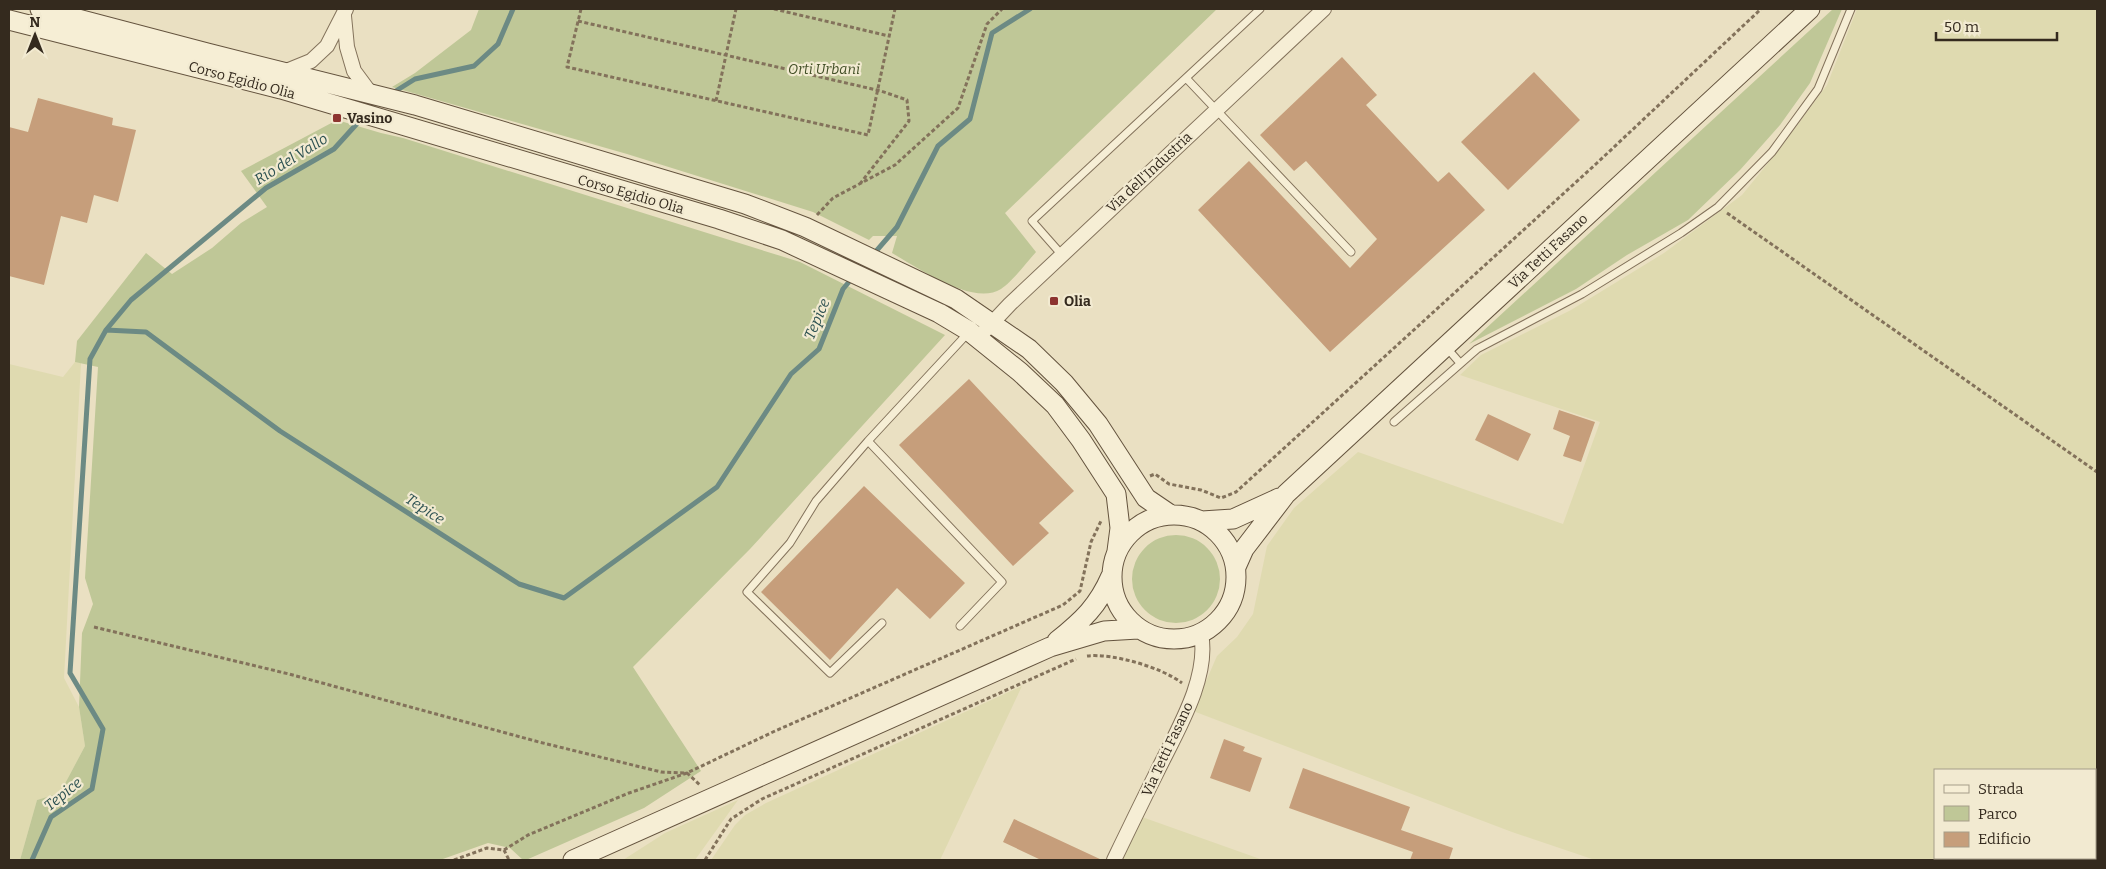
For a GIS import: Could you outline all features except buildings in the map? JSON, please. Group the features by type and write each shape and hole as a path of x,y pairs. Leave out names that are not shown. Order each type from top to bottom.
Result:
{"street":[{"name":"Corso Egidio Olia","path":"40,9 94,32"},
{"name":"Via dell'Industria","path":"974,335 992,322 1324,9"},
{"name":"Via Tetti Fasano","path":"1236,567 1244,548 1286,494 1810,9"},
{"path":"284,72 311,61 327,46 345,12"},
{"path":"345,12 347,47 354,71 371,94"},
{"name":"Corso Egidio Olia","path":"9,20 94,32 205,61 350,110 728,222 782,240 939,313 974,335 1020,372 1055,405 1116,494 1120,528 1117,551"},
{"name":"Corso Egidio Olia","path":"205,61 284,72 415,105 745,204 805,227 858,251 956,298 1029,349 1064,383 1098,424 1146,498 1171,515"},
{"name":"Via Tetti Fasano","path":"1202,521 1233,519 1286,494"},
{"path":"1050,646 1090,613 1102,596 1112,576 1117,551 1126,537 1139,526 1154,518 1171,515 1187,516 1202,521 1218,532 1230,548 1236,567 1236,587 1230,606 1218,622 1201,634 1186,639 1169,640 1153,636 1138,628 1124,614 1114,596 1112,576"},
{"path":"572,860 1050,646 1104,631 1138,628"},
{"name":"Via Tetti Fasano","path":"1114,860 1194,692 1203,660 1204,646 1201,634"}],"lane":[{"path":"1062,255 1032,221 1260,9"},
{"path":"1394,422 1477,349 1582,294 1681,233 1718,207 1772,152 1818,89 1851,9"},
{"path":"1186,78 1351,252"},
{"path":"882,623 830,673 747,592 790,543 816,501 868,441 974,335"},
{"path":"1446,347 1460,364"},
{"path":"868,441 1002,582 960,626"}],"path":[{"path":"581,9 567,67 868,135 876,90 895,9"},
{"path":"716,101 736,9"},
{"path":"774,9 889,36"},
{"path":"805,227 833,198 895,165 958,108 987,24 1002,9"},
{"path":"1144,480 1155,474 1169,484 1200,490 1221,498 1236,492 1597,163 1761,9"},
{"path":"578,21 876,90 907,100 908,120 859,185"},
{"path":"1718,207 2097,472"},
{"path":"454,860 487,848 504,850 528,835 630,793 687,773 775,731 1063,605 1080,590 1091,542 1102,519"},
{"path":"94,627 289,674 558,747 661,772 687,773 713,796"},
{"path":"705,860 731,820 762,799 1082,656 1098,654 1140,664 1175,677 1194,692"},
{"path":"504,850 509,860"}],"shaded area":[{"path":"1857,9 2097,9 2097,860 1595,860 1512,832 1193,711 1217,656 1237,637 1253,614 1267,546 1294,508 1358,452 1563,524 1600,422 1460,375 1481,355 1571,310 1664,253 1742,195 1782,146 1827,85"},
{"path":"75,362 81,363 64,678 79,707 85,746 60,793 37,800 20,860 9,860 9,364 63,377"},
{"path":"1022,686 940,860 711,860 735,825 745,815 766,803"},
{"path":"738,800 695,860 623,860 665,833"},
{"path":"1142,817 1263,860 1122,860"}],"green space":[{"name":"Orti Urbani","path":"479,9 1217,9 1005,213 1036,252 1015,277 1001,289 989,293 976,293 945,283 892,253 897,236 873,236 869,240 813,212 627,154 392,87 415,73 471,30"},
{"path":"1833,9 1842,9 1810,83 1780,125 1740,170 1688,220 1627,255 1576,289 1469,344"},
{"path":"337,120 403,138 800,262 945,335 750,549 633,667 701,771 644,808 526,860 523,860 510,848 488,843 440,860 20,860 37,800 60,793 85,746 79,707 82,633 93,604 85,578 98,367 75,362 77,341 146,253 172,274 212,248 241,223 267,207 241,171"},
{"path":"1176,535 1193,538 1207,548 1217,562 1220,579 1217,596 1207,610 1193,620 1176,623 1159,620 1145,610 1135,596 1132,579 1135,562 1145,548 1159,538"}],"waterway":[{"name":"Rio del Vallo","path":"391,94 415,79 474,66 498,44 513,9"},
{"name":"Tepice","path":"859,271 897,227 938,146 970,119 992,33 1030,9"},
{"name":"Rio del Vallo","path":"106,330 131,300 266,188 334,149 363,117"},
{"name":"Tepice","path":"32,860 51,817 92,789 103,729 70,673 90,359 106,330 146,332 280,431 519,584 564,598 717,487 791,374 819,349 843,289 853,277"}],"place":[{"name":"Vasino","path":"337,118"},
{"name":"Olia","path":"1054,301"}]}
